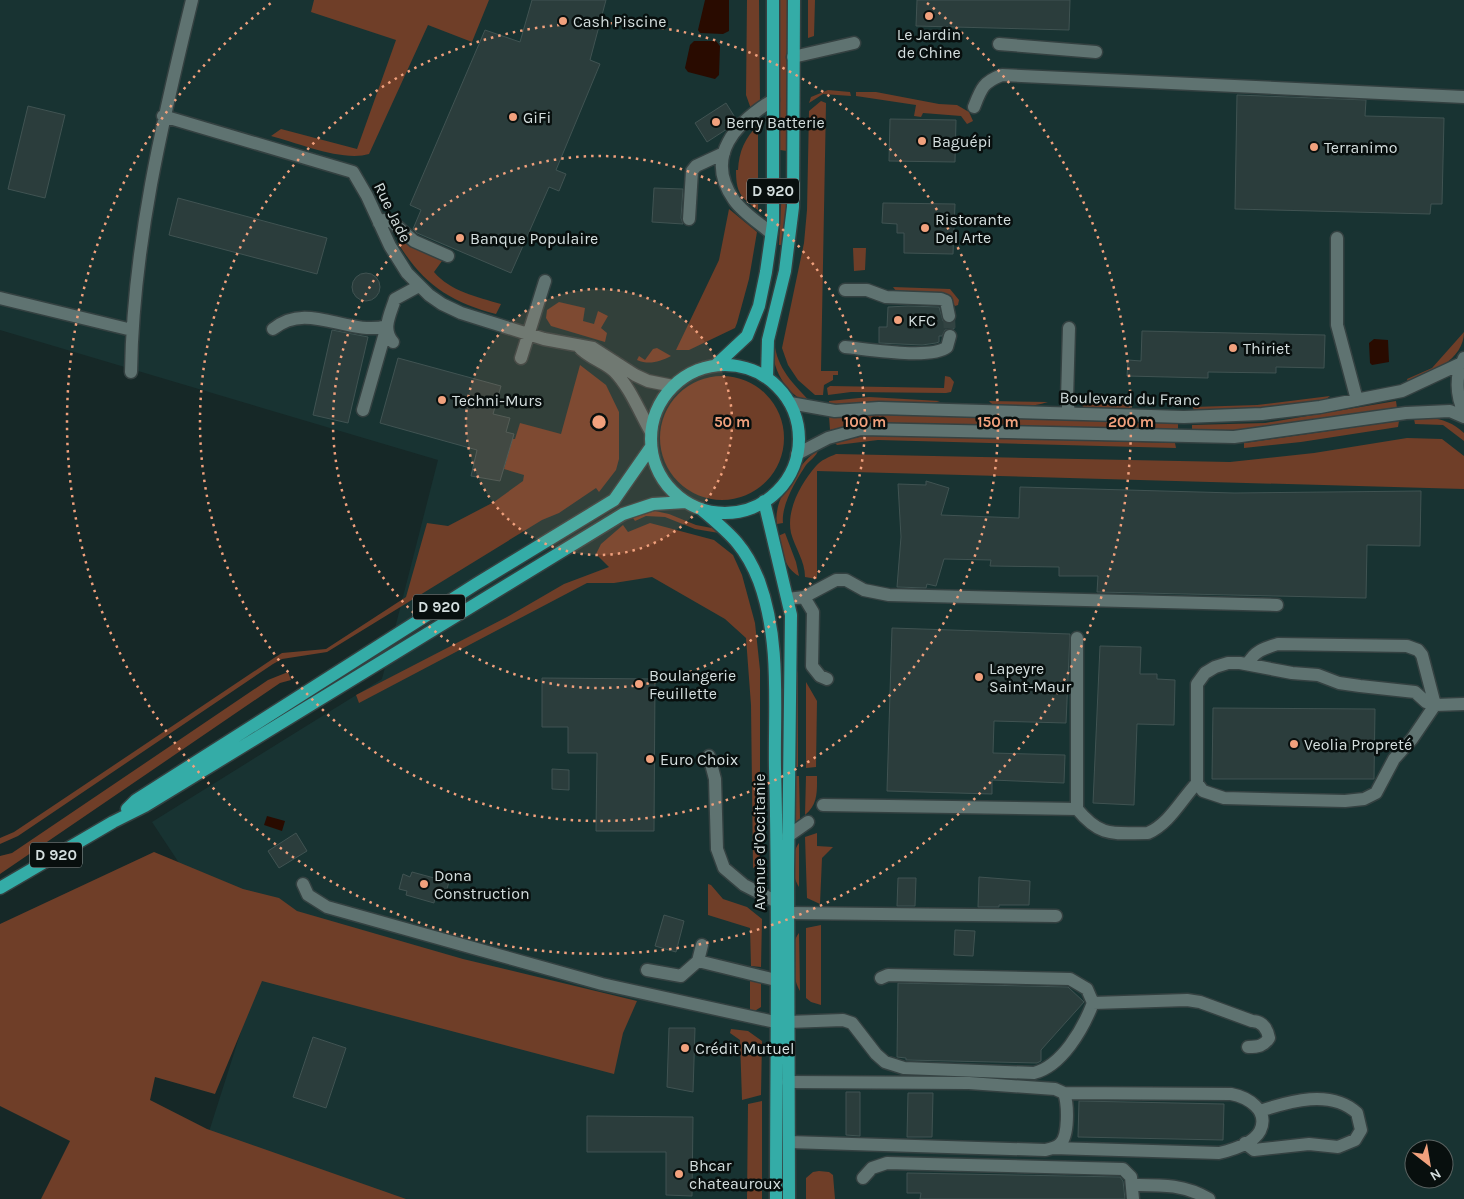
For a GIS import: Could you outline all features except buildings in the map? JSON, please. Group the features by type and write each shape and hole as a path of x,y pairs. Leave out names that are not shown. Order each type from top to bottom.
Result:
{"main road":[{"name":"D 920","path":"716,365 747,336 759,306 771,233 773,0"},
{"name":"D 920","path":"767,377 768,340 786,271 793,207 794,0"},
{"path":"716,365 742,366 767,377 790,403 798,424 797,454 792,470 784,483 764,501 736,512 722,512 701,508 686,502 662,478 651,446 651,432 658,407 673,386 693,372 716,365"},
{"name":"D 920","path":"113,822 136,800 614,500 651,446"},
{"name":"Avenue d'Occitanie","path":"764,501 788,599 790,624 788,913 776,1199"},
{"name":"D 920","path":"0,888 113,822 145,806 623,514 653,504 686,502"},
{"name":"Avenue d'Occitanie","path":"701,508 741,545 759,582 770,621 775,669 776,980 788,1082 790,1199"}],"street":[{"path":"131,372 132,330 144,217 163,116 192,0"},
{"path":"793,57 854,43"},
{"path":"999,44 1096,52"},
{"path":"974,108 979,94 988,80 1002,76 1464,96"},
{"path":"771,233 735,202 723,178 724,153 732,134 743,121 773,100"},
{"name":"Rue Jade","path":"163,116 353,172 358,178 390,246 407,273 419,286 442,304 461,314 529,334 598,350 635,375 648,381 673,386"},
{"path":"689,219 692,171 696,166 724,153"},
{"path":"379,223 384,220 391,221 414,241 448,256"},
{"path":"1337,238 1337,325 1358,400"},
{"path":"521,358 545,281"},
{"path":"363,410 395,299 419,286"},
{"path":"845,290 867,290 886,297 941,298 946,301 950,316"},
{"path":"0,298 132,330"},
{"path":"273,330 289,320 306,317 367,329 386,326"},
{"path":"386,326 389,337 393,342"},
{"path":"1069,328 1067,399 1069,413"},
{"path":"845,348 935,353 947,347 950,336"},
{"name":"Rue Jade","path":"578,346 587,355 605,364 619,378 651,432"},
{"path":"1463,361 1458,377 1457,392 1464,412"},
{"name":"Boulevard du Franc","path":"790,403 835,411 879,408 1184,417 1262,414 1320,407 1409,388 1463,361"},
{"path":"797,454 828,438 861,429 1234,437 1406,413 1450,411 1464,418"},
{"path":"788,599 804,597 836,580 846,580 864,590 888,595 1277,605"},
{"path":"804,597 813,612 812,666 820,676 827,679"},
{"path":"1077,638 1077,809 1091,826 1099,830 1148,833 1166,822 1178,803 1197,783 1197,684 1205,673 1215,667 1228,663 1248,664 1292,673 1318,675 1339,683 1415,692 1426,702 1435,705 1464,704"},
{"path":"1197,783 1203,791 1224,798 1346,801 1364,799 1376,793 1394,759 1412,738 1435,705 1422,655 1418,650 1407,646 1278,644 1258,651 1252,656 1248,664"},
{"path":"709,756 715,779 717,849 724,868 744,885 776,901"},
{"path":"823,805 1077,809"},
{"path":"788,836 808,822"},
{"path":"303,884 308,895 328,907 602,984 782,1022 843,1020 852,1023 876,1054 885,1062 904,1068 1034,1072 1048,1068 1059,1058 1074,1037 1093,1003 1088,989 1070,979 888,975 880,978"},
{"path":"788,913 1056,916"},
{"path":"647,970 680,976 698,962 702,945"},
{"path":"698,962 776,980"},
{"path":"1093,1003 1171,999 1200,1002 1252,1021 1259,1021 1270,1038 1260,1047 1248,1047"},
{"path":"788,1082 969,1083 1055,1089 1064,1093 1231,1094 1243,1096 1256,1104 1260,1111 1260,1131 1245,1144 1219,1153 1053,1148 1038,1151 790,1142"},
{"path":"1053,1148 1060,1144 1064,1137 1067,1110 1064,1093"},
{"path":"1245,1144 1254,1150 1309,1144 1338,1147 1355,1140 1361,1130 1357,1113 1342,1102 1309,1099 1260,1111"},
{"path":"863,1178 872,1168 888,1163 1098,1167 1123,1169 1129,1172 1133,1199"},
{"path":"1132,1185 1177,1185 1196,1191 1209,1199"}],"shaded area":[{"path":"0,0 1464,0 1464,1199 376,1199 207,1138 257,981 152,822 382,679 438,460 0,330"},
{"path":"314,0 489,0 472,42 428,25 369,154 347,156 271,136 281,129 357,149 396,40 311,12"},
{"path":"705,0 729,0 729,31 723,34 700,33 698,30"},
{"path":"747,0 759,0 760,103 751,109 746,95"},
{"path":"780,0 787,0 787,151 780,150"},
{"path":"808,0 815,0 814,36 808,38"},
{"path":"694,41 716,41 720,46 719,75 715,79 688,72 685,68 690,45"},
{"path":"828,90 850,92 851,96 823,94 809,103 811,97"},
{"path":"856,92 876,92 939,104 957,105 969,112 973,121 967,124 961,116 923,113 921,117 914,116 916,105 856,96"},
{"path":"821,101 826,103 821,371 838,371 838,375 833,375 833,380 824,385 823,395 815,395 798,380 788,365 782,348 804,243 807,210 809,111"},
{"path":"758,125 758,210 740,193 736,170 738,170 744,145"},
{"path":"782,187 788,187 783,245 779,245"},
{"path":"729,209 757,232 749,279 737,323 735,328 689,350 676,350 719,260"},
{"path":"403,241 442,261 434,272 440,279 464,293 501,304 496,314 465,304 439,289 417,270 398,243"},
{"path":"853,248 866,248 865,270 854,271"},
{"path":"893,287 950,289 959,300 958,305 955,306 950,300 899,295"},
{"path":"559,302 585,308 583,321 594,324 598,311 608,316 601,328 607,333 605,342 551,326 546,318 547,310"},
{"path":"1464,332 1462,342 1452,358 1436,370 1409,385 1407,379 1432,368"},
{"path":"1374,339 1388,340 1389,362 1372,365 1370,363 1369,343"},
{"path":"772,347 775,347 780,364 785,372 813,405 789,390 775,365"},
{"path":"657,348 671,356 654,362 637,360 639,356 645,360 653,349"},
{"path":"580,365 606,385 619,412 619,459 616,470 599,492 596,488 559,513 542,520 327,652 282,659 273,664 18,836 0,844 0,838 14,832 282,653 326,649 406,597 427,523 448,526 494,502 523,481 524,475 504,469 512,439 515,439 520,423 561,434"},
{"path":"722,376 746,381 766,394 779,414 784,438 779,462 766,482 746,495 722,500 698,495 678,482 665,462 660,438 665,414 678,394 698,381"},
{"path":"945,376 950,377 954,382 951,392 851,392 828,395 827,388 830,386 944,388"},
{"path":"1330,396 1320,402 1286,409 1194,412 1193,407 1257,405"},
{"path":"869,397 940,401 931,404 829,407 829,401"},
{"path":"989,401 1048,402 1026,407 1008,408 994,405"},
{"path":"1396,401 1397,408 1321,423 1243,430 1192,431 1192,425 1265,423"},
{"path":"1081,404 1130,404 1130,410 1084,408"},
{"path":"880,414 1178,423 1178,431 858,424 830,430 829,416"},
{"path":"1414,419 1439,419 1452,424 1464,433 1464,441 1443,425 1415,424"},
{"path":"1399,421 1398,427 1301,442 1244,448 1244,443"},
{"path":"869,435 1175,443 1176,448 878,440 837,445 834,442"},
{"path":"1407,438 1442,439 1464,456 1464,489 817,471 817,579 805,577 805,571 791,533 791,515 800,489 818,464 836,454 1230,462 1314,453"},
{"path":"818,450 806,465 790,493 784,508 783,523 777,524 779,505 788,483 803,464"},
{"path":"655,511 669,514 696,525 717,529 732,545 719,533 695,529 665,517 646,516 635,521 633,518"},
{"path":"650,523 714,540 733,555 742,575 755,623 760,670 760,865 753,868 751,705 746,638 725,619 652,577 614,583 587,583 359,703 356,695 507,617 564,584 609,567 596,554 601,544 623,525 628,532"},
{"path":"785,533 799,576 787,564 782,553 778,536"},
{"path":"796,669 798,673 798,767 795,767"},
{"path":"288,672 291,680 280,683 0,874 0,856 12,853 268,680"},
{"path":"806,682 817,701 816,767 806,768"},
{"path":"793,776 799,776 800,819 793,824"},
{"path":"806,776 817,776 817,787 815,802 805,815"},
{"path":"267,816 285,821 282,831 264,825"},
{"path":"817,833 817,846 833,847 822,858 820,904 807,898 805,837"},
{"path":"799,843 799,887 794,876 793,859"},
{"path":"154,852 243,889 279,898 297,911 463,959 637,1001 623,1033 614,1074 262,981 215,1094 155,1077 150,1100 207,1129 406,1199 41,1199 70,1141 0,1106 0,924"},
{"path":"708,884 723,899 747,907 762,919 761,967 751,966 750,928 708,915"},
{"path":"821,925 821,1005 811,1002 806,998 806,928"},
{"path":"799,933 800,991 792,962 793,946"},
{"path":"750,979 761,981 761,1007 750,1014"},
{"path":"731,1029 748,1031 762,1041 761,1095 742,1100 740,1040 730,1033"},
{"path":"762,1101 762,1199 747,1199 748,1104"},
{"path":"813,1172 829,1172 833,1175 835,1199 806,1199 806,1178"}],"tunnel":[{"path":"949,316 950,336"}],"place":[{"name":"Le Jardin de Chine","path":"929,16"},
{"name":"Cash Piscine","path":"563,21"},
{"name":"GiFi","path":"513,117"},
{"name":"Berry Batterie","path":"716,122"},
{"name":"Baguépi","path":"922,141"},
{"name":"Terranimo","path":"1314,147"},
{"name":"Ristorante Del Arte","path":"925,228"},
{"name":"Banque Populaire","path":"460,238"},
{"name":"KFC","path":"898,320"},
{"name":"Thiriet","path":"1233,348"},
{"name":"Techni-Murs","path":"442,400"},
{"name":"Lapeyre Saint-Maur","path":"979,677"},
{"name":"Boulangerie Feuillette","path":"639,684"},
{"name":"Veolia Propreté","path":"1294,744"},
{"name":"Euro Choix","path":"650,759"},
{"name":"Dona Construction","path":"424,884"},
{"name":"Crédit Mutuel","path":"685,1048"},
{"name":"Bhcar chateauroux","path":"679,1174"}]}
